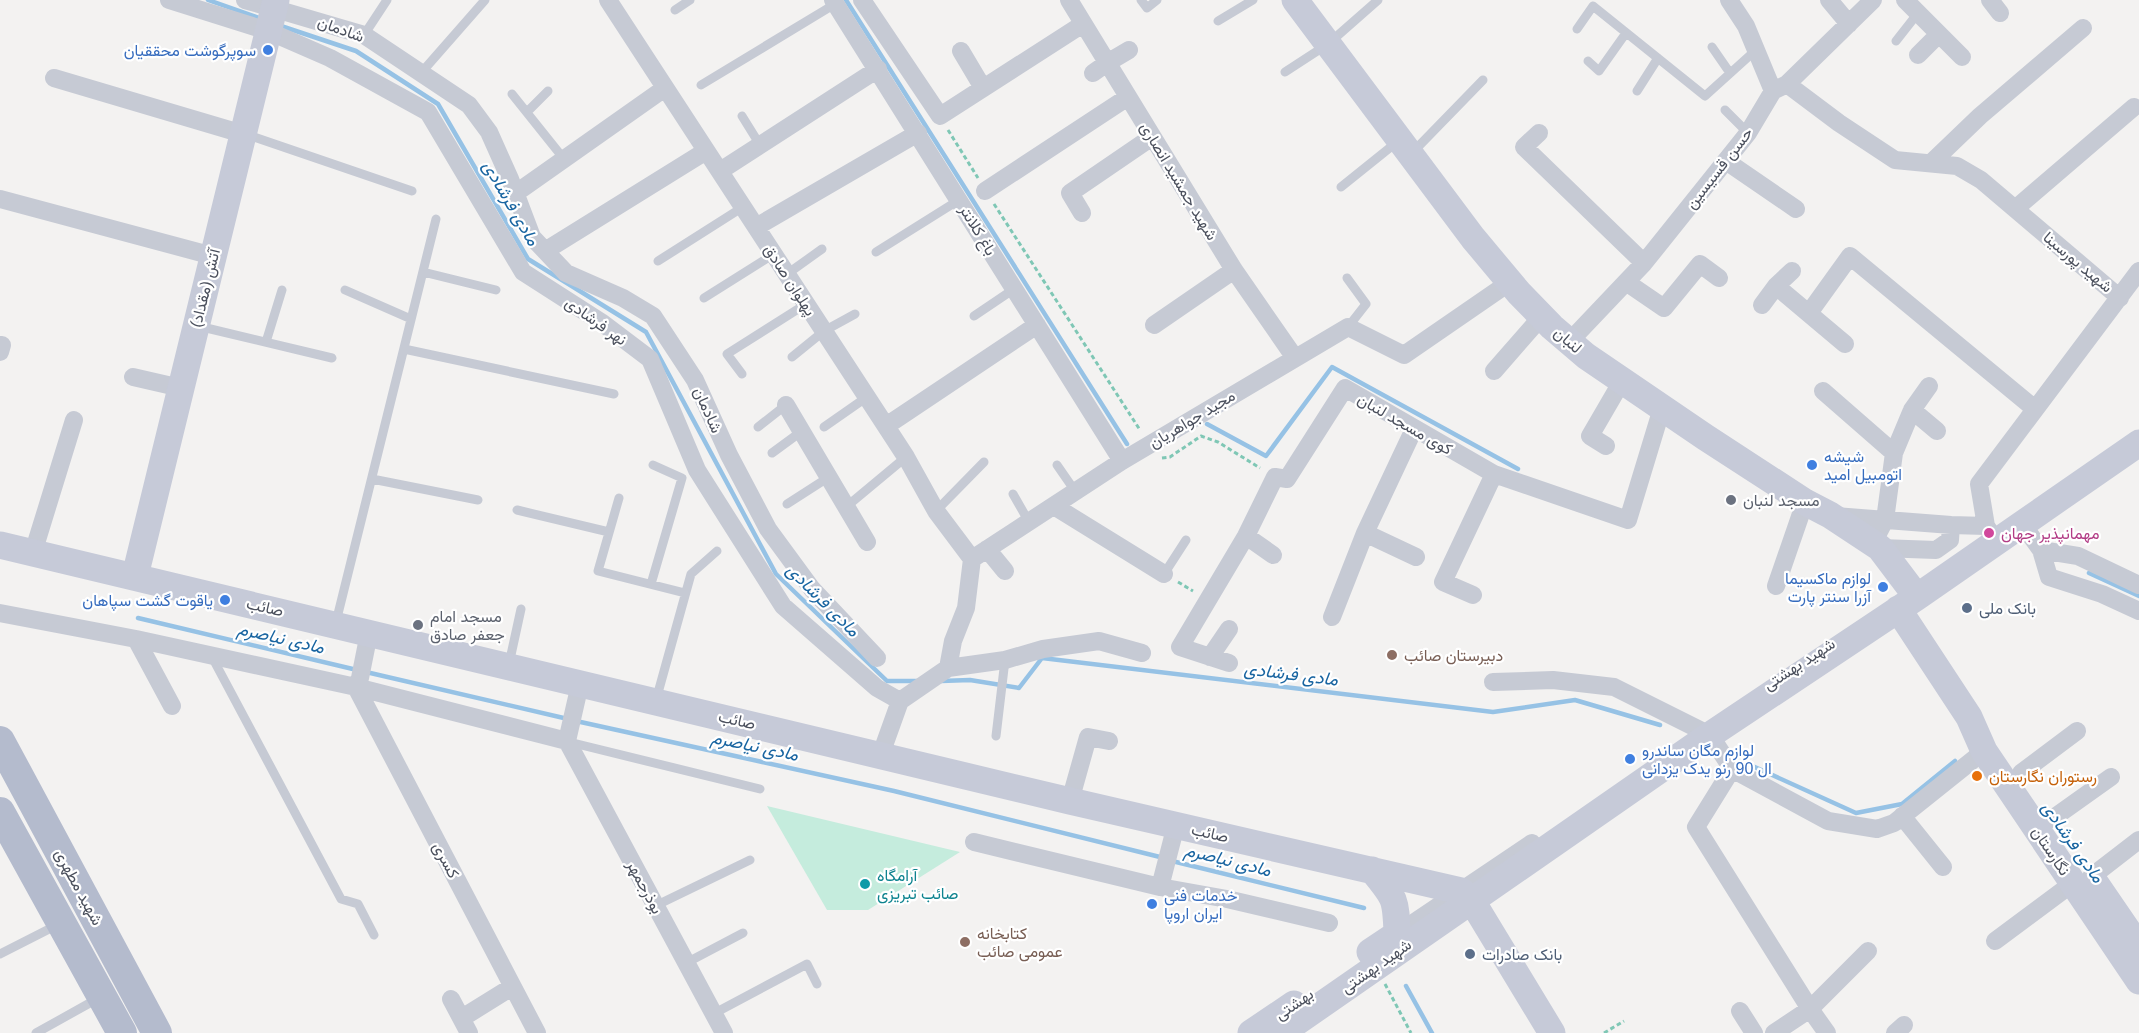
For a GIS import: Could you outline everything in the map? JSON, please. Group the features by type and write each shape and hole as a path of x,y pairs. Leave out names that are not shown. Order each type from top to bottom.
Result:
{"main road":[{"name":"لنبان","path":"1295,0 1473,238 1542,316 1586,356 1805,502 1879,537 1909,599"},
{"name":"آتش (مقداد)","path":"135,576 243,134 265,13"},
{"name":"شهید بهشتی","path":"1281,1033 1376,966 1468,892 1705,732 1909,599 1992,534 2023,525 2138,442"},
{"name":"صائب","path":"0,545 1070,801 1172,837 1372,870 1468,892"},
{"name":"نگارستان","path":"1909,599 1984,751 2082,880 2139,947"},
{"name":"نگارستان","path":"1969,717 1996,738 2052,819 2082,880 2139,981"},
{"name":"شهید مطهری","path":"0,741 157,1033"},
{"name":"شهید مطهری","path":"0,812 122,1033"},
{"path":"1372,870 1392,894 1396,908 1397,934"},
{"path":"1468,892 1552,1033"},
{"name":"بهشتی","path":"1251,1033 1397,934"}],"street":[{"name":"نهر فرشادی","path":"168,0 265,13 330,58 428,112 523,272 601,322 650,359 697,470 783,606 877,688 900,701"},
{"name":"پهلوان صادق","path":"609,0 906,457 936,511 980,554 1005,571"},
{"path":"862,0 940,116 1083,24"},
{"name":"شهید جمشید انصاری","path":"1069,0 1083,24 1100,68 1128,98 1233,270 1295,358"},
{"path":"1729,0 1780,88"},
{"path":"1829,0 1849,24"},
{"name":"حسن قسیسین","path":"1569,342 1644,263 1748,133 1780,88 1873,0"},
{"path":"1905,0 1962,57"},
{"name":"باغ کلانتر","path":"834,2 1122,461"},
{"name":"شادمان","path":"265,13 305,16 364,35 470,105 489,132 516,193 532,237 566,273 623,298 654,316 695,380 729,455 768,530 812,589 877,658"},
{"path":"1931,164 1980,116 2083,28"},
{"path":"1918,55 1939,34"},
{"path":"1100,68 1129,50"},
{"path":"962,51 982,88"},
{"path":"720,171 878,69"},
{"path":"54,78 243,134"},
{"path":"516,193 665,88"},
{"name":"شهید پورسینا","path":"1780,88 1895,160 1957,166 1969,171 2120,298 1979,484 1992,534"},
{"path":"985,190 1128,98"},
{"path":"2016,209 2134,107"},
{"path":"756,227 918,133"},
{"path":"1539,133 1524,147 1644,263"},
{"path":"1082,213 1070,193 1152,137"},
{"path":"545,250 706,151"},
{"path":"1726,161 1796,209"},
{"path":"0,199 213,256"},
{"path":"1809,313 1850,256 2035,409"},
{"path":"1626,282 1664,308 1700,264 1719,278"},
{"path":"1154,325 1233,270"},
{"path":"1762,305 1776,286 1792,271"},
{"path":"2120,298 2139,272"},
{"path":"1348,327 1404,355 1510,282"},
{"path":"1776,286 1845,344"},
{"path":"1494,371 1542,316"},
{"path":"885,426 1036,326"},
{"name":"مجید جواهریان","path":"980,554 1122,461 1154,451 1295,358 1348,327"},
{"path":"0,345 2,345 0,352"},
{"path":"133,377 181,388"},
{"path":"1606,446 1590,436 1622,381"},
{"path":"1879,537 1894,453 1912,410 1929,386"},
{"name":"کوی مسجد لنبان","path":"1275,477 1287,479 1345,388 1494,474 1628,520 1662,408"},
{"path":"1822,391 1894,453"},
{"path":"786,405 867,542"},
{"path":"1912,410 1936,431"},
{"path":"33,552 74,420"},
{"path":"1332,617 1365,533 1414,429"},
{"name":"شهید بهشتی","path":"1992,534 2138,442"},
{"path":"1473,595 1443,582 1494,474"},
{"path":"1229,663 1180,647 1246,536 1275,477"},
{"path":"1776,586 1805,502"},
{"path":"1054,506 1164,574"},
{"path":"1879,537 1936,550 1950,540 1951,525"},
{"path":"1879,537 1951,525 1992,534"},
{"path":"2023,525 2041,550 2049,577 2102,594 2139,611"},
{"path":"1365,533 1416,557"},
{"path":"1246,536 1273,555"},
{"path":"2041,550 2078,556 2139,585"},
{"path":"948,668 953,641 966,608 980,554"},
{"path":"0,613 136,639 212,657 360,676 567,741 580,684"},
{"path":"1210,657 1229,629"},
{"path":"360,676 369,633"},
{"path":"136,639 172,706"},
{"path":"881,754 900,701 948,668 1005,660 1043,649 1099,641 1142,653"},
{"name":"کسری","path":"360,676 512,987 537,1033"},
{"path":"1493,682 1553,680 1614,687 1705,732 1732,770 1828,821 1877,829 1894,823 1984,751"},
{"path":"2020,773 2077,731"},
{"path":"1070,801 1088,737 1109,741"},
{"name":"بوذرجمهر","path":"567,741 724,1033"},
{"path":"1732,770 1696,827 1827,1033"},
{"path":"2052,819 2111,777"},
{"path":"1902,816 1943,867"},
{"path":"1161,882 1172,837"},
{"path":"1995,941 2139,840"},
{"path":"974,842 1161,882 1329,923"},
{"path":"1397,934 1468,892"},
{"path":"1774,1033 1810,1009 1868,951"},
{"path":"451,999 466,1026 512,987"},
{"path":"1740,1011 1754,1033"}],"lane":[{"path":"364,35 387,0"},
{"path":"421,73 485,0"},
{"path":"675,10 690,0"},
{"path":"1141,0 1147,8 1157,0"},
{"path":"1218,21 1253,0"},
{"path":"1285,72 1328,44 1378,0"},
{"path":"701,85 834,2"},
{"path":"1577,29 1593,6 1705,96 1757,49"},
{"path":"1896,41 1918,13"},
{"path":"1588,61 1599,71 1626,33"},
{"path":"1712,47 1730,73"},
{"path":"1637,91 1658,58"},
{"path":"1341,187 1405,147 1483,80"},
{"path":"526,112 548,91"},
{"path":"512,94 564,159"},
{"path":"1725,110 1748,133"},
{"path":"742,116 760,145"},
{"path":"243,134 412,191"},
{"path":"876,252 959,200"},
{"path":"658,261 743,207"},
{"path":"335,624 436,219"},
{"path":"787,274 822,249"},
{"path":"704,298 774,254"},
{"path":"423,272 496,291"},
{"path":"1347,278 1366,304 1348,327"},
{"path":"266,342 282,290"},
{"path":"345,290 411,319"},
{"path":"974,316 1014,290"},
{"path":"742,375 728,354 806,304"},
{"path":"792,357 824,331 855,314"},
{"path":"196,326 332,358"},
{"path":"404,349 614,394"},
{"path":"824,427 867,397"},
{"path":"758,427 786,405"},
{"path":"772,453 802,431"},
{"path":"846,507 906,457"},
{"path":"936,511 984,462"},
{"path":"651,584 682,478 652,465"},
{"path":"1057,465 1075,491"},
{"path":"787,504 829,477"},
{"path":"372,479 478,500"},
{"path":"1013,494 1029,522"},
{"path":"619,498 598,572 685,593"},
{"path":"517,510 609,532"},
{"path":"1164,574 1186,540"},
{"path":"656,701 691,574 717,551"},
{"path":"508,667 521,609"},
{"path":"212,657 341,899 358,904 374,935"},
{"path":"996,736 1005,660"},
{"path":"567,741 760,789"},
{"path":"655,906 750,860"},
{"path":"0,954 61,923"},
{"path":"686,963 743,933"},
{"path":"713,1014 807,964 818,984"},
{"path":"36,1033 102,997"}],"path":[{"path":"940,116 985,190 1154,451 1170,457 1201,436 1218,442 1275,477"},
{"path":"1164,574 1208,600"},
{"path":"1376,966 1412,1033"},
{"path":"1604,1033 1624,1021"}],"green space":[{"path":"767,806 960,852 868,910 827,910"}],"waterway":[{"name":"مادی فرشادی","path":"208,0 262,19"},
{"path":"846,0 1127,444"},
{"name":"مادی فرشادی","path":"278,25 356,51 438,104 528,259 646,332 776,574 887,681 918,681"},
{"path":"1207,424 1266,456 1332,367 1518,469"},
{"path":"2089,573 2139,596"},
{"name":"مادی نیاصرم","path":"138,618 357,670"},
{"name":"مادی فرشادی","path":"941,681 970,680 1019,688 1042,658 1493,712 1575,700 1660,725"},
{"name":"مادی نیاصرم","path":"366,672 568,719"},
{"name":"مادی نیاصرم","path":"576,721 894,791 1164,858"},
{"name":"مادی فرشادی","path":"1748,764 1856,813 1902,804 1955,761"},
{"name":"مادی نیاصرم","path":"1172,861 1364,908"},
{"name":"مادی نیاصرم","path":"1406,986 1432,1033"}],"place":[{"name":"سوپرگوشت محققیان","path":"268,50"},
{"name":"شیشه اتومبیل امید","path":"1812,465"},
{"name":"مسجد لنبان","path":"1731,500"},
{"name":"مهمانپذیر جهان","path":"1989,533"},
{"name":"لوازم ماکسیما آزرا سنتر پارت","path":"1883,587"},
{"name":"یاقوت گشت سپاهان","path":"225,600"},
{"name":"بانک ملی","path":"1967,608"},
{"name":"مسجد امام جعفر صادق","path":"418,625"},
{"name":"دبیرستان صائب","path":"1392,655"},
{"name":"لوازم مگان ساندرو ال 90 رنو یدک یزدانی","path":"1630,759"},
{"name":"رستوران نگارستان","path":"1977,776"},
{"name":"آرامگاه صائب تبریزی","path":"865,884"},
{"name":"خدمات فنی ایران اروپا","path":"1152,904"},
{"name":"کتابخانه عمومی صائب","path":"965,942"},
{"name":"بانک صادرات","path":"1470,954"}]}
